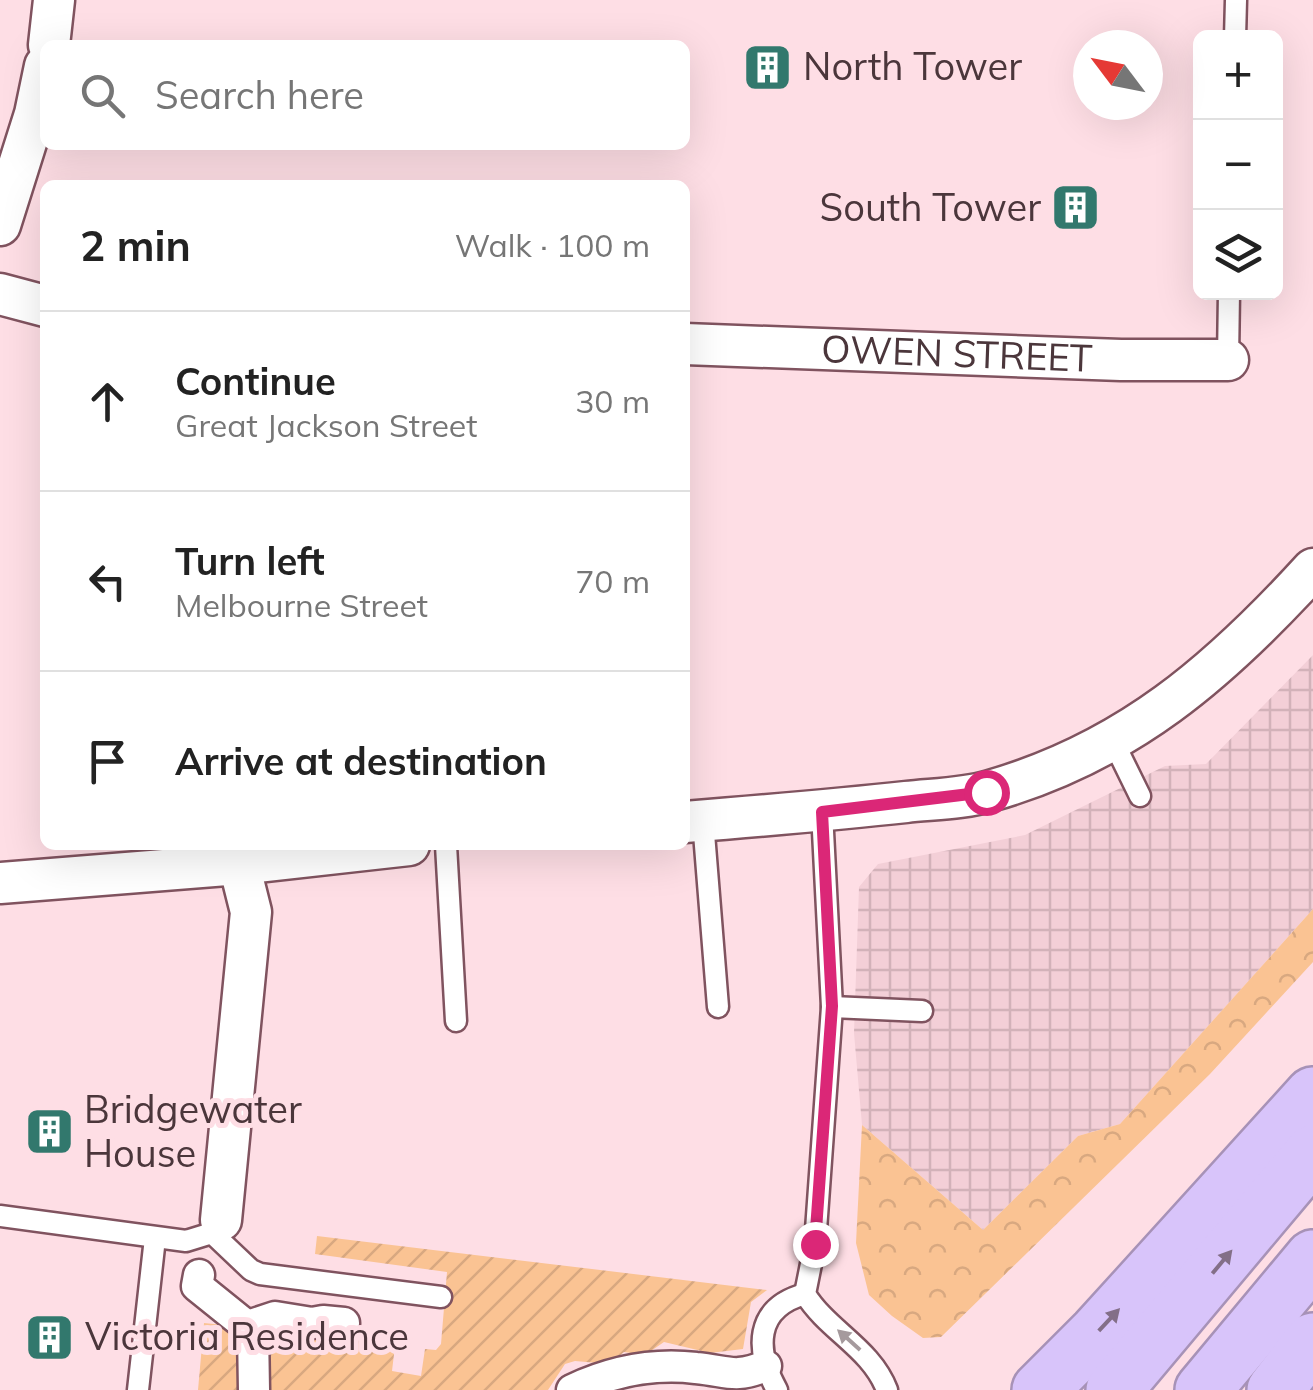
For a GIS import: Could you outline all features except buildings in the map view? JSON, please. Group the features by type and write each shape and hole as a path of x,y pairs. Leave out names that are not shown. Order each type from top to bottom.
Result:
{"highway":[{"path":"1040,1390 1313,1094"},
{"path":"1114,1390 1313,1153"},
{"path":"1203,1390 1313,1258"},
{"path":"1275,1390 1313,1340"}],"street":[{"path":"49,40 54,0"},
{"path":"0,225 40,93"},
{"path":"0,294 40,305"},
{"name":"OWEN STREET","path":"690,344 1122,360 1228,360"},
{"path":"694,821 822,812 986,792 1051,770 1112,740 1174,702 1231,656 1313,569"},
{"path":"0,884 364,850"},
{"path":"216,1227 250,912 239,864"},
{"path":"199,1275 197,1286 253,1331 254,1390"},
{"path":"248,1326 275,1318 344,1323"},
{"path":"572,1390 614,1373 653,1366 772,1378"}],"lane":[{"path":"1235,30 1236,0"},
{"path":"1228,360 1229,300"},
{"path":"1112,740 1140,796"},
{"path":"822,812 832,1006 815,1244 806,1294 814,1308 868,1357 887,1390"},
{"path":"694,821 718,1007"},
{"path":"446,850 456,1021"},
{"path":"832,1006 922,1011"},
{"path":"0,1216 186,1241 216,1227 242,1262 260,1274 440,1297"},
{"path":"138,1390 154,1238"},
{"path":"772,1378 762,1341 768,1320 784,1302 806,1294"}],"shaded area":[{"path":"1313,655 1313,909 1120,1124 1078,1136 983,1230 862,1125 854,1033 859,887 878,864 1025,835 1165,766 1206,764"}],"green space":[{"path":"1313,909 1313,962 1210,1074 941,1337 923,1338 869,1295 856,1243 862,1125 983,1230 1078,1136 1120,1124"},
{"path":"317,1236 767,1290 751,1302 743,1349 710,1353 664,1342 645,1355 624,1352 609,1364 565,1364 548,1390 263,1390 264,1336 276,1328 395,1346 392,1371 421,1376 425,1349 436,1350 441,1344 447,1272 315,1254"},
{"path":"204,1323 233,1326 243,1337 242,1390 198,1390"}],"place":[{"name":"North Tower","path":"768,67"},
{"name":"South Tower","path":"1076,208"},
{"name":"Bridgewater House","path":"49,1132"},
{"name":"Victoria Residence","path":"50,1337"}],"route":[{"path":"815,1244 832,1006 822,812 986,792"}]}
